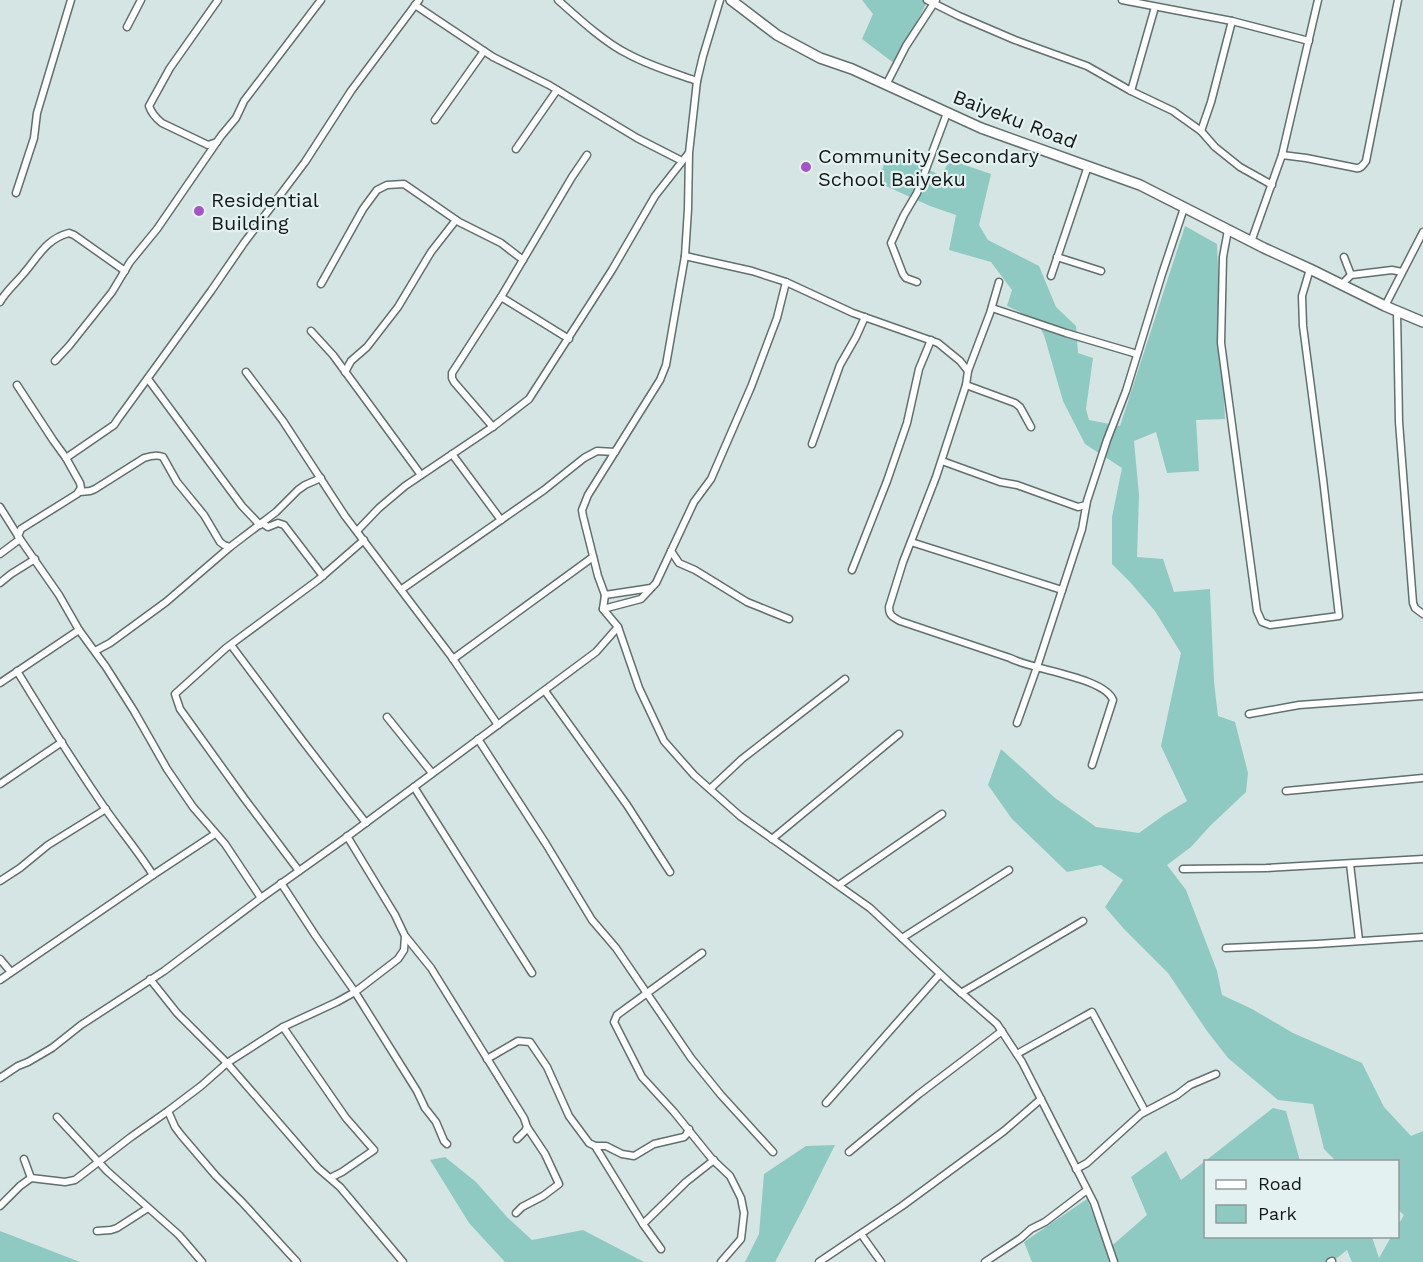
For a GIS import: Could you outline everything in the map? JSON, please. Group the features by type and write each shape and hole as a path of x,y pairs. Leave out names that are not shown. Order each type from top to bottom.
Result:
{"main road":[{"name":"Baiyeku Road","path":"731,0 777,35 820,58 852,69 981,128 1140,185 1251,242 1423,322"}],"street":[{"path":"16,193 34,138 37,113 72,0"},
{"path":"127,27 141,0"},
{"path":"218,0 170,68 149,106 162,123 208,145 218,142"},
{"path":"55,362 112,292 236,118 244,101 321,0"},
{"path":"558,0 625,53 698,81"},
{"path":"720,0 698,81 689,153 685,256 666,364 660,380 588,495 582,510 605,595 603,609 618,627 639,688 664,741 694,775 740,816 870,908 997,1024 1017,1054 1094,1203 1114,1262"},
{"path":"927,0 1015,40 1087,66 1173,111 1201,131 1232,161 1272,185"},
{"path":"1122,0 1232,21 1309,40"},
{"path":"1251,242 1282,155 1318,0"},
{"path":"1282,155 1356,168 1363,166 1366,161 1398,0"},
{"path":"886,85 906,45 935,2"},
{"path":"66,458 114,425 305,162 351,91 417,3 493,57 557,90 637,138 682,161"},
{"path":"1131,91 1155,7"},
{"path":"1201,131 1232,21"},
{"path":"435,120 484,51"},
{"path":"516,149 557,90"},
{"path":"917,282 906,278 903,274 891,243 917,193 947,113"},
{"path":"208,145 211,153"},
{"path":"357,531 379,508 421,475 493,427 529,399 612,270 655,196 689,153"},
{"path":"493,427 452,378 452,374 587,155"},
{"path":"1051,276 1088,166"},
{"path":"674,171 688,173"},
{"path":"321,284 370,198 381,187 404,184 456,220 501,243 523,260"},
{"path":"1017,723 1082,529 1086,505 1126,391 1184,208"},
{"path":"345,372 398,307 431,252 456,220"},
{"path":"1228,230 1223,257 1221,343 1257,611 1262,622 1270,625 1339,616 1303,326 1302,296 1310,269"},
{"path":"1385,306 1423,232"},
{"path":"0,302 42,250 59,237 69,233 125,271"},
{"path":"685,256 752,271 786,282 853,313 931,340 943,346 968,371"},
{"path":"1057,257 1101,272"},
{"path":"1344,257 1351,275"},
{"path":"1341,285 1351,275 1392,270 1402,272"},
{"path":"603,609 641,599 656,583 694,502 711,479 751,387 777,318 786,282"},
{"path":"999,282 992,308 968,371 966,385 942,461 911,542 889,612 892,617 1015,661 1038,664 1099,687 1113,700 1092,765"},
{"path":"501,297 568,339"},
{"path":"992,308 1137,354"},
{"path":"1397,311 1400,422 1413,603 1415,608 1423,614"},
{"path":"812,444 840,365 865,317"},
{"path":"311,331 338,361 421,475"},
{"path":"852,570 904,433 919,369 931,340"},
{"path":"338,361 351,362"},
{"path":"246,372 283,421 357,531 453,659 498,725"},
{"path":"148,379 242,506 261,524 268,527 278,523 284,525 323,576"},
{"path":"17,385 66,458 80,483 80,492"},
{"path":"966,385 1015,403 1020,407 1031,427"},
{"path":"402,589 544,490 584,458 597,451 615,452"},
{"path":"452,454 501,520"},
{"path":"0,554 18,533 80,492 95,489 150,456 161,456 177,482 212,526 220,542 230,547"},
{"path":"942,461 1000,482 1017,484 1078,507 1086,505"},
{"path":"94,651 166,602 230,547 276,512 298,489 321,478"},
{"path":"0,507 134,711 167,769 193,807 225,844 261,898"},
{"path":"1078,507 1084,516"},
{"path":"299,871 180,709 175,694 231,645 323,576 364,540"},
{"path":"911,542 1062,590"},
{"path":"671,551 679,563 747,602 789,619"},
{"path":"453,659 593,557"},
{"path":"0,584 35,559"},
{"path":"665,565 679,563"},
{"path":"605,595 652,588"},
{"path":"0,1078 52,1048 81,1025 164,971 545,691 596,652 618,627"},
{"path":"0,683 79,630"},
{"path":"231,645 366,823"},
{"path":"17,671 105,809 138,851 153,875"},
{"path":"710,789 742,759 845,679"},
{"path":"545,691 627,805 670,872"},
{"path":"1249,714 1299,705 1423,696"},
{"path":"387,717 432,773"},
{"path":"772,838 899,734"},
{"path":"478,739 592,920 616,948 699,1067 772,1152"},
{"path":"0,784 62,742"},
{"path":"1286,791 1423,778"},
{"path":"414,787 532,972"},
{"path":"0,881 48,845 105,809"},
{"path":"839,885 942,814"},
{"path":"0,980 215,834"},
{"path":"348,836 405,936 431,968 524,1118 559,1184 516,1213"},
{"path":"1183,869 1266,868 1423,860"},
{"path":"1350,864 1359,940"},
{"path":"902,938 1010,870"},
{"path":"281,883 355,992 417,1091 425,1108 436,1122 447,1144"},
{"path":"961,993 1083,921"},
{"path":"0,1206 31,1178 72,1182 201,1086 227,1063 283,1027 355,992 398,958 404,950 405,936"},
{"path":"1226,948 1423,937"},
{"path":"702,952 617,1015 614,1022 642,1077 730,1176 737,1189 744,1213 741,1239 721,1262"},
{"path":"0,958 11,972"},
{"path":"826,1103 940,974"},
{"path":"150,979 177,1013 227,1063 318,1168 340,1187 403,1262"},
{"path":"1017,1054 1092,1012 1145,1112"},
{"path":"283,1027 346,1119 374,1150 330,1178"},
{"path":"849,1152 919,1094 1002,1031"},
{"path":"488,1059 518,1041 530,1042 547,1067 569,1116 589,1143 595,1146 606,1146 622,1154 634,1156 654,1144 684,1137 689,1129"},
{"path":"1076,1169 1087,1163 1132,1120 1178,1095 1190,1085 1216,1074"},
{"path":"819,1262 902,1206 1004,1131 1041,1099"},
{"path":"168,1111 175,1127 216,1176 297,1262"},
{"path":"57,1117 107,1171 179,1235 202,1262"},
{"path":"517,1139 527,1127"},
{"path":"595,1146 661,1249"},
{"path":"24,1159 31,1178"},
{"path":"643,1224 686,1182 714,1160"},
{"path":"985,1262 1087,1190"},
{"path":"97,1231 117,1228 148,1208"},
{"path":"861,1234 881,1262"}],"green space":[{"path":"862,0 928,0 895,64 862,39 873,14"},
{"path":"888,155 922,166 941,176 950,160 991,174 979,225 988,240 1039,266 1056,307 1076,326 1078,353 1093,358 1086,409 1089,420 1120,426 1185,226 1217,244 1225,419 1196,420 1199,471 1167,473 1156,432 1134,441 1139,495 1137,557 1163,559 1174,592 1210,589 1214,682 1218,716 1235,722 1248,773 1246,792 1191,847 1167,865 1186,890 1217,971 1222,995 1252,1009 1293,1033 1362,1063 1384,1107 1411,1136 1423,1131 1423,1262 1352,1262 1347,1250 1332,1262 1032,1262 1024,1242 1087,1199 1107,1250 1147,1215 1131,1177 1166,1151 1181,1180 1204,1162 1204,1238 1372,1238 1379,1258 1390,1238 1399,1238 1399,1223 1404,1215 1399,1211 1399,1160 1335,1160 1324,1149 1313,1104 1278,1100 1228,1058 1168,973 1105,907 1123,880 1101,865 1067,872 1012,819 988,785 1001,749 1055,798 1096,827 1139,833 1187,801 1161,746 1181,653 1155,611 1112,564 1112,517 1122,468 1085,444 1063,401 1044,335 1036,320 1007,306 1012,290 991,262 949,250 956,215 877,182"},
{"path":"1273,1108 1286,1111 1300,1160 1207,1160"},
{"path":"835,1145 775,1262 745,1262 759,1234 764,1174 806,1146"},
{"path":"445,1157 476,1182 507,1217 532,1240 583,1230 644,1262 505,1262 469,1223 430,1160"},
{"path":"0,1231 80,1262 0,1262"}],"place":[{"name":"Community Secondary School Baiyeku","path":"806,167"},
{"name":"Residential Building","path":"199,211"}]}
